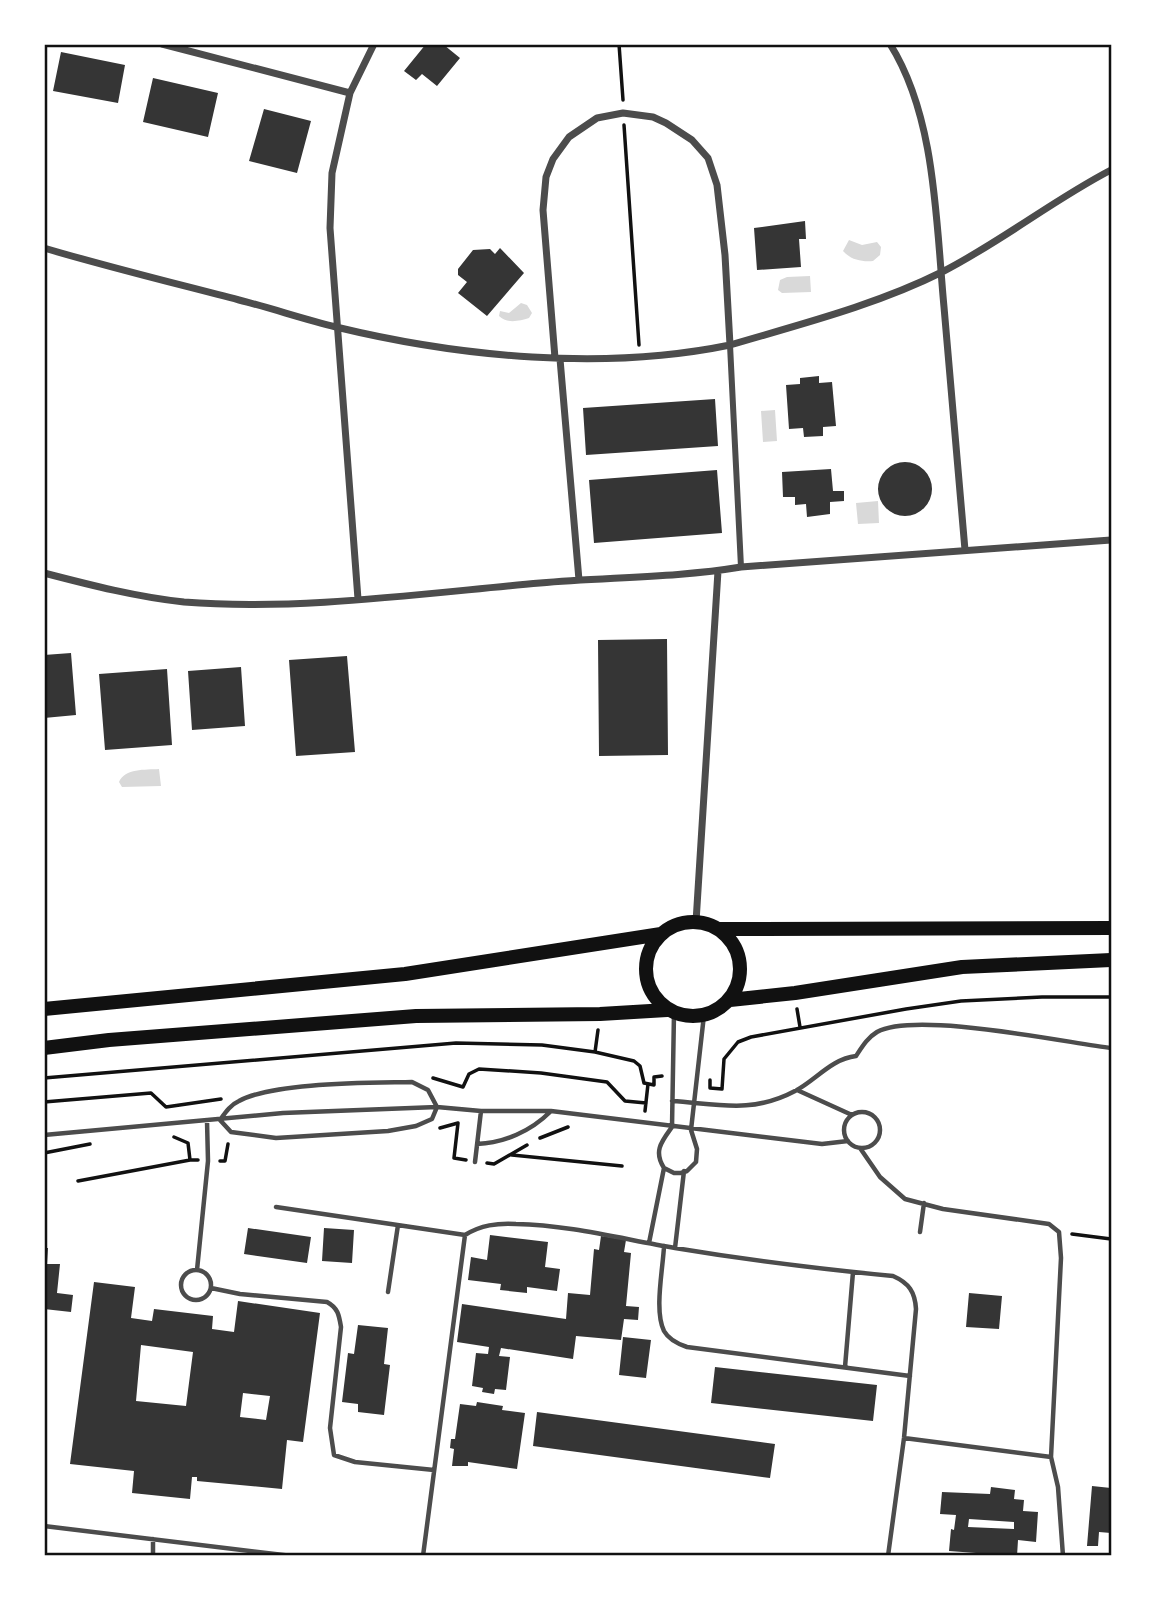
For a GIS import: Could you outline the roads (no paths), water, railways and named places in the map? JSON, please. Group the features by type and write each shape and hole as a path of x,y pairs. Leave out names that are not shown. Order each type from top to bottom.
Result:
{"highway":[{"path":"44,1048 109,1040 416,1016 670,1012 690,1017 704,1015 718,1010 730,1000 738,986 741,971 739,954 732,940 720,929 696,922 674,925 661,933 652,944 647,957 648,985 655,997 670,1012"},
{"path":"720,929 1111,928"},
{"path":"44,1009 405,974 661,933"},
{"path":"730,1000 795,993 962,967 1111,960"}],"street":[{"path":"162,44 350,93"},
{"path":"358,599 330,228 332,173 350,93 374,44"},
{"path":"890,44 909,83 926,137 941,272 965,550"},
{"path":"579,580 544,223 544,197 553,159 569,137 597,118 624,113 653,117 692,140 708,158 718,185 725,255 741,567"},
{"path":"44,248 336,327 466,350 558,359 640,357 704,351 730,345 877,298 941,272 1111,170"},
{"path":"44,573 103,589 184,602 274,603 358,599 1111,540"},
{"path":"696,922 718,571"}],"lane":[{"path":"670,1012 672,1127 659,1148 659,1161 664,1168 674,1173 692,1167 697,1155 691,1130 704,1015"},
{"path":"672,1101 753,1106 770,1102 797,1090 846,1057 856,1056 866,1040 879,1031 906,1025 939,1024 1111,1048"},
{"path":"220,1120 226,1110 238,1101 261,1092 304,1087 412,1082 428,1090 438,1107"},
{"path":"797,1090 852,1115"},
{"path":"220,1120 231,1132 275,1138 388,1131 416,1126 432,1119 438,1107"},
{"path":"44,1135 283,1113 438,1107 481,1111 551,1111 822,1144 848,1141 860,1147 880,1177 905,1199 943,1209 1049,1224 1059,1233 1061,1258 1051,1457 1058,1487 1063,1556"},
{"path":"475,1162 481,1111"},
{"path":"477,1144 493,1143 517,1135 551,1111"},
{"path":"848,1141 844,1127 852,1115 861,1111 871,1114 880,1125 877,1139 870,1146 860,1147"},
{"path":"197,1270 208,1161 207,1121"},
{"path":"649,1243 664,1168"},
{"path":"675,1248 684,1171"},
{"path":"920,1231 924,1203"},
{"path":"276,1207 465,1235 475,1228 488,1225 552,1227 675,1248 893,1276 912,1290 916,1309 904,1438 888,1556"},
{"path":"388,1292 398,1225"},
{"path":"423,1556 465,1235"},
{"path":"664,1246 661,1321 665,1334 676,1343 687,1348 910,1376"},
{"path":"197,1270 209,1278 211,1288 207,1296 198,1300 185,1294 181,1286 184,1277 197,1270"},
{"path":"845,1367 853,1272"},
{"path":"211,1288 240,1294 327,1302 333,1305 338,1311 341,1327 330,1428 334,1455 355,1462 434,1470"},
{"path":"904,1438 1051,1457"},
{"path":"44,1526 292,1556"},
{"path":"153,1539 153,1556"},
{"path":"219,1547 219,1556"}]}
